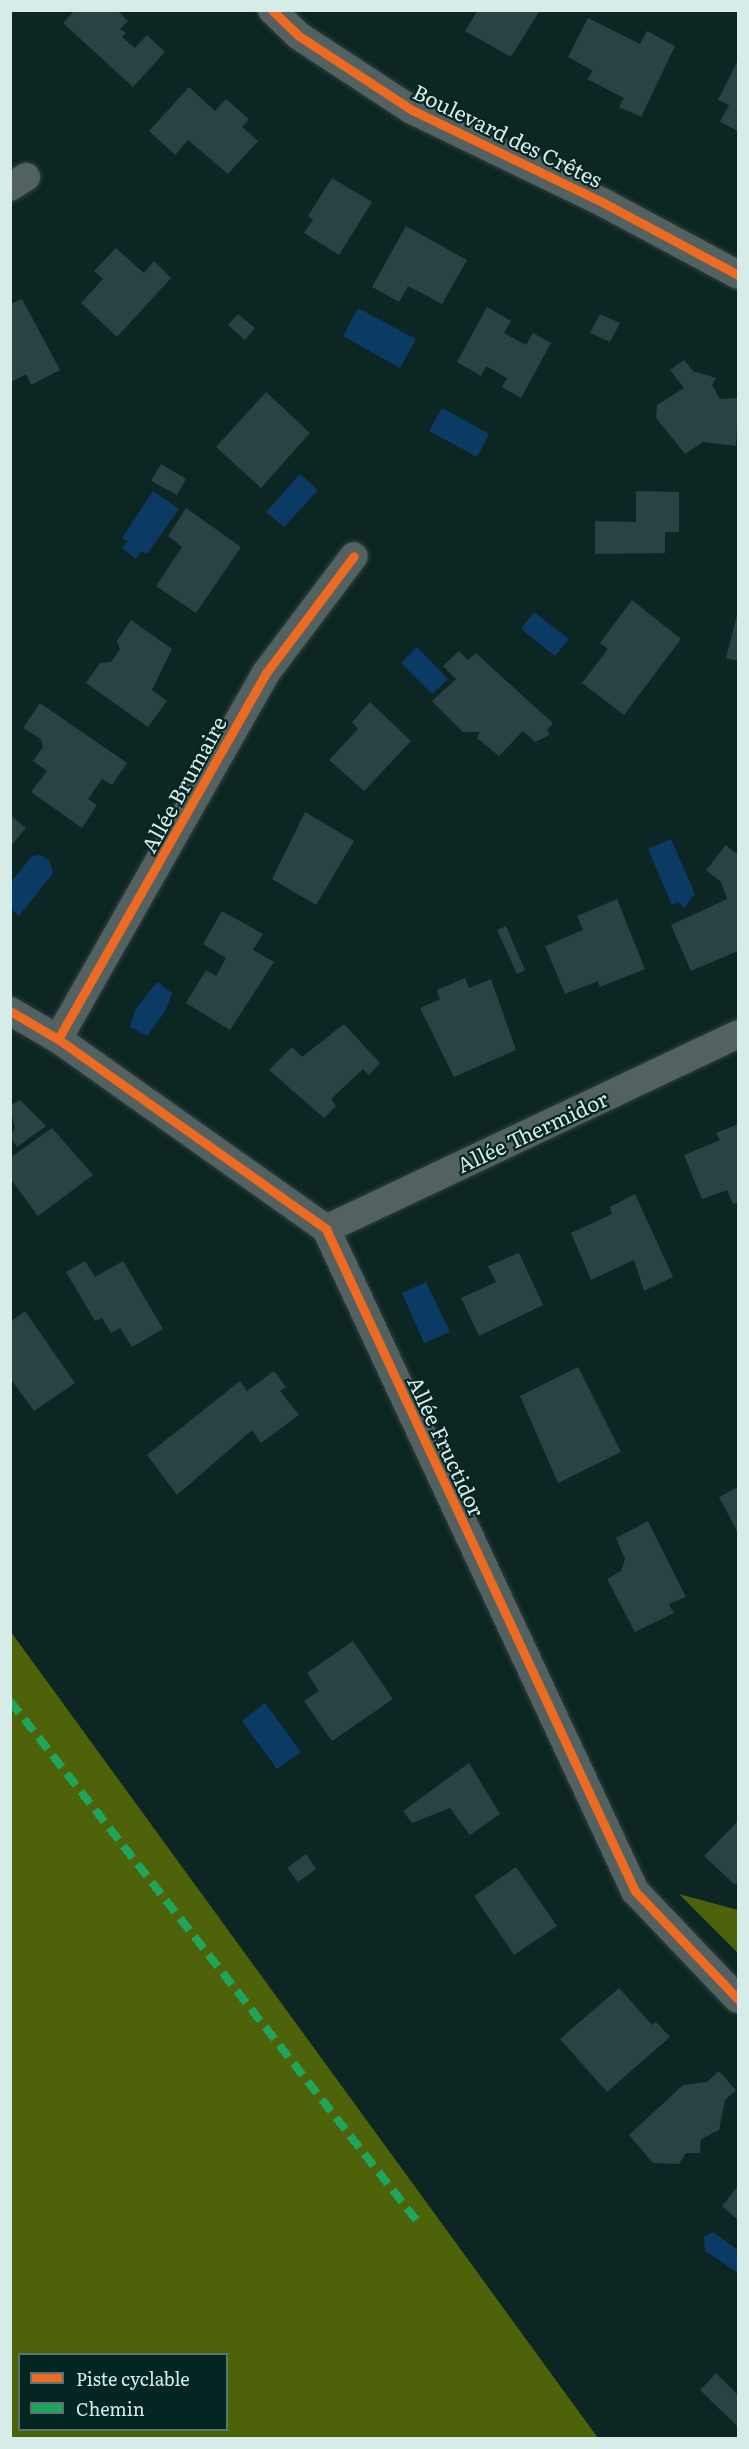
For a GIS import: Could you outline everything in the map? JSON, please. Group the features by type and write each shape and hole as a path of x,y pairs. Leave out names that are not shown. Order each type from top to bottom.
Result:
{"street":[{"name":"Boulevard des Crêtes","path":"272,10 299,36 412,110 604,202 738,275"},
{"name":"Allée Brumaire","path":"58,1039 266,673 354,556"},
{"name":"Allée Fructidor","path":"10,1011 58,1039 326,1229 635,1891 738,1998"},
{"name":"Allée Thermidor","path":"326,1229 738,1034"}],"green space":[{"path":"10,1632 11,1632 598,2438 11,2438"},
{"path":"679,1894 738,1910 738,1953"}],"water":[{"path":"358,308 416,339 400,368 343,336"},
{"path":"442,408 489,434 477,457 429,431"},
{"path":"300,474 318,490 284,527 266,512"},
{"path":"153,491 179,509 147,554 142,551 136,559 122,548 128,541 122,538"},
{"path":"534,612 569,639 555,656 521,629"},
{"path":"417,647 448,679 432,694 401,663"},
{"path":"671,839 695,894 684,908 678,902 672,905 648,849"},
{"path":"40,855 49,860 53,873 19,916 11,909 11,882 32,856"},
{"path":"157,982 172,993 166,1010 147,1036 130,1027 135,1010"},
{"path":"426,1282 450,1332 424,1343 402,1293"},
{"path":"265,1703 301,1752 277,1769 242,1721"},
{"path":"713,2232 738,2250 738,2273 705,2251 704,2237"}],"building":[{"path":"75,10 117,10 128,21 120,29 126,33 122,37 135,48 147,35 165,52 133,87 63,23"},
{"path":"478,10 540,10 511,57 465,31"},
{"path":"588,18 640,44 647,31 675,46 641,117 619,107 624,98 587,79 593,71 568,57"},
{"path":"738,60 738,131 720,122 729,105 718,100"},
{"path":"189,87 215,111 226,99 249,119 242,127 258,141 228,174 188,140 175,155 149,131"},
{"path":"332,178 372,202 339,255 304,233 313,220 308,216"},
{"path":"406,226 467,260 442,304 408,286 399,302 372,287"},
{"path":"116,248 144,273 154,261 171,278 117,337 81,303 103,279 94,271"},
{"path":"22,299 60,370 31,385 26,374 10,383 10,304"},
{"path":"487,307 511,321 504,333 526,345 533,333 551,343 521,398 502,387 507,378 486,366 481,376 457,362"},
{"path":"238,314 255,328 245,340 228,325"},
{"path":"600,314 620,323 610,342 590,333"},
{"path":"684,360 693,371 716,378 712,385 720,399 738,398 736,446 703,442 685,454 656,418 657,405 684,388 670,370"},
{"path":"266,392 310,433 261,488 216,447"},
{"path":"161,464 186,479 177,495 151,481"},
{"path":"636,491 679,492 679,532 665,532 665,553 595,554 595,521 636,522"},
{"path":"186,508 241,547 196,613 156,586 182,547 168,536"},
{"path":"632,600 681,639 624,715 582,683 608,649 600,643"},
{"path":"738,611 738,661 726,658"},
{"path":"131,620 172,649 152,690 167,701 148,727 86,683 100,663 111,662 120,649 117,641"},
{"path":"459,651 468,660 476,653 553,723 547,730 550,735 535,742 523,731 499,756 477,738 480,732 463,732 432,701 456,679 443,666"},
{"path":"370,702 411,741 364,791 329,760 358,729 352,722"},
{"path":"40,703 127,763 112,785 102,779 88,799 97,805 82,828 31,792 47,771 33,761 43,747 41,739 23,728"},
{"path":"305,812 354,841 316,905 272,879"},
{"path":"10,815 26,828 10,847"},
{"path":"726,845 738,855 738,951 691,971 671,925 727,899 721,882 706,870"},
{"path":"617,899 645,969 600,987 598,981 565,994 545,946 583,930 577,916"},
{"path":"222,911 263,934 253,950 274,962 230,1030 186,1003 206,970 216,976 226,958 203,944"},
{"path":"506,926 525,970 517,974 497,930"},
{"path":"465,978 469,988 491,979 516,1050 454,1077 420,1008 440,999 437,990"},
{"path":"344,1024 380,1063 369,1075 363,1069 331,1099 336,1106 324,1118 269,1070 292,1047 302,1057"},
{"path":"20,1100 46,1126 17,1147 10,1137 15,1128 10,1106"},
{"path":"738,1124 738,1202 733,1204 727,1190 702,1199 684,1155 720,1140 716,1133"},
{"path":"52,1128 93,1175 38,1216 10,1178 10,1158"},
{"path":"635,1194 673,1277 644,1291 634,1260 591,1280 571,1233 612,1214 610,1207"},
{"path":"519,1253 543,1305 479,1336 461,1298 496,1282 488,1266"},
{"path":"85,1261 95,1277 123,1261 163,1329 132,1347 120,1328 111,1333 102,1318 95,1321 66,1272"},
{"path":"25,1311 75,1383 34,1411 10,1378 10,1322"},
{"path":"578,1367 621,1452 558,1483 520,1396"},
{"path":"274,1371 286,1387 280,1391 299,1415 261,1443 252,1430 177,1495 147,1455 240,1381 247,1391"},
{"path":"738,1487 738,1533 719,1497"},
{"path":"648,1521 686,1597 669,1604 674,1613 635,1632 607,1579 621,1571 625,1559 616,1538"},
{"path":"353,1641 393,1699 332,1741 304,1701 319,1691 307,1673"},
{"path":"469,1763 500,1814 470,1835 450,1808 412,1823 403,1811"},
{"path":"738,1821 738,1881 735,1885 704,1856"},
{"path":"306,1854 316,1869 298,1882 287,1868"},
{"path":"516,1867 557,1926 514,1955 474,1896"},
{"path":"619,1988 652,2025 656,2022 670,2037 607,2092 560,2039"},
{"path":"719,2071 736,2090 725,2100 719,2130 701,2139 700,2153 686,2153 679,2164 653,2163 629,2135 683,2085 707,2082"},
{"path":"738,2186 738,2220 722,2206"},
{"path":"716,2373 738,2395 738,2427 700,2390"}],"marked path":[{"path":"10,1701 417,2221"}],"cycle path":[{"path":"272,10 299,36 412,110 604,203 738,275"},
{"path":"58,1039 266,673 354,556"},
{"path":"10,1011 58,1039 326,1229 635,1891 738,1999"}]}
